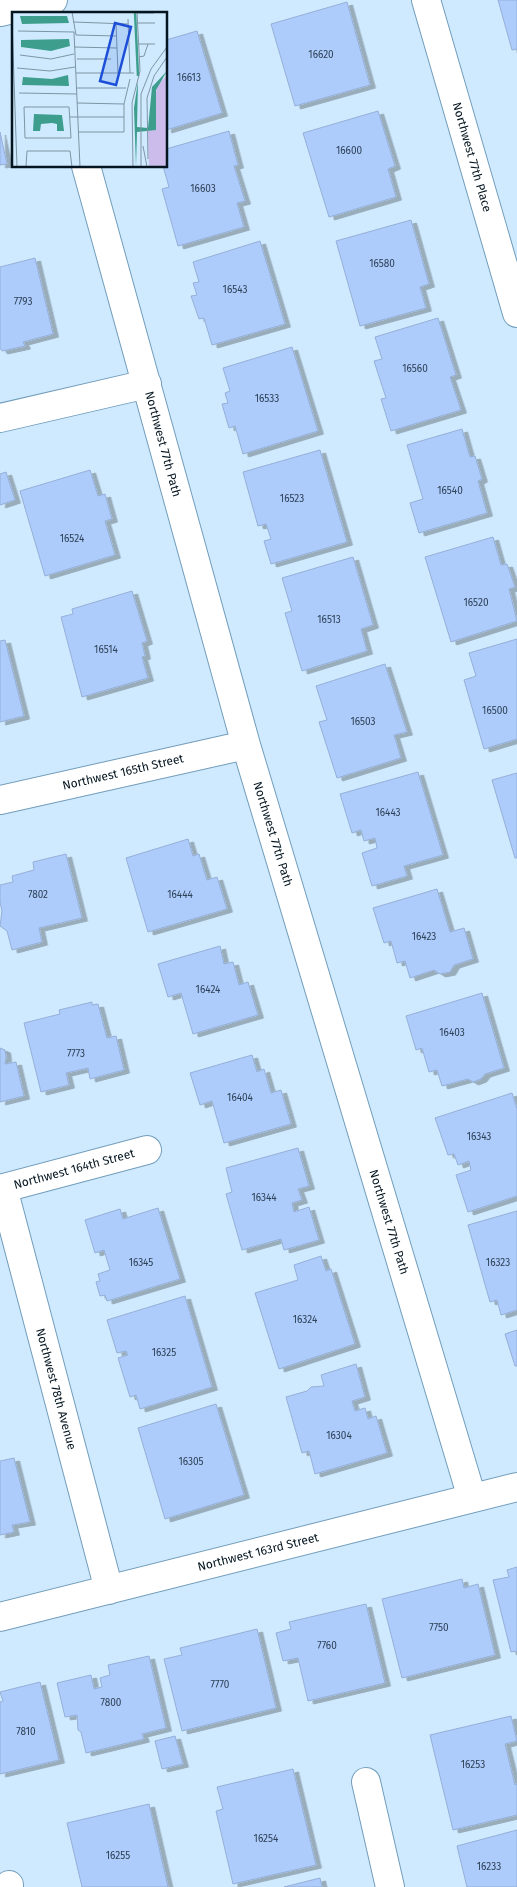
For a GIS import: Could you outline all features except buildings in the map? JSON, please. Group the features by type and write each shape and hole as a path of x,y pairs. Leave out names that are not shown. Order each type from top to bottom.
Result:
{"street":[{"name":"Northwest 77th Place","path":"426,0 517,313"},
{"path":"0,12 45,6"},
{"name":"Northwest 77th Path","path":"87,168 246,745 472,1498"},
{"path":"0,418 147,384"},
{"name":"Northwest 165th Street","path":"0,800 246,745"},
{"name":"Northwest 164th Street","path":"2,1188 147,1150"},
{"name":"Northwest 78th Avenue","path":"2,1188 109,1590"},
{"name":"Northwest 163rd Street","path":"0,1617 517,1487"},
{"path":"366,1782 390,1887"}]}
